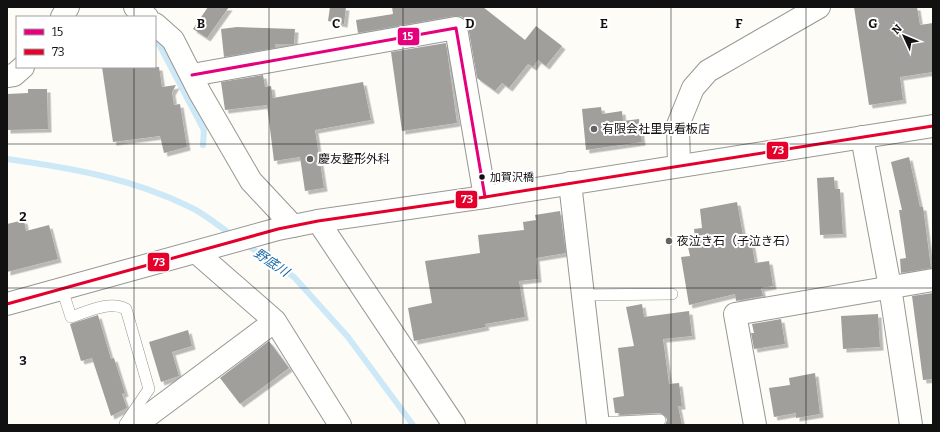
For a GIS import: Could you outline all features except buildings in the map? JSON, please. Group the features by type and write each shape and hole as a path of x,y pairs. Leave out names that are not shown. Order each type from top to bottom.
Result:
{"street":[{"path":"63,16 68,7"},
{"path":"135,7 146,16"},
{"path":"679,166 678,125 693,88 708,71 819,7"},
{"path":"156,25 173,40 251,180 286,227"},
{"path":"192,75 456,28 485,197"},
{"path":"7,76 14,75 22,68"},
{"path":"7,304 286,227 933,126"},
{"path":"862,138 890,287 911,425"},
{"path":"570,183 598,424"},
{"path":"318,221 454,425"},
{"path":"206,250 275,321 340,425"},
{"path":"755,425 735,314 933,280"},
{"path":"132,425 141,421 275,321"}],"lane":[{"path":"62,289 71,317 108,306 120,306 126,309 149,389 125,425"},
{"path":"583,295 672,294"},
{"path":"598,424 660,420"}],"waterway":[{"path":"156,42 160,46 204,130 203,145"},
{"name":"野底川","path":"7,159 77,170 123,181 168,197 196,210 233,236"},
{"name":"野底川","path":"244,243 294,277 348,337 413,425"}],"transit line":[{"name":"15","path":"192,75 456,28 485,197"},
{"name":"73","path":"7,304 278,229 318,221 485,197 933,126"}],"place":[{"name":"有限会社里見看板店","path":"594,129"},
{"name":"慶友整形外科","path":"310,159"},
{"name":"加賀沢橋","path":"482,177"},
{"name":"夜泣き石（子泣き石）","path":"669,241"}]}
